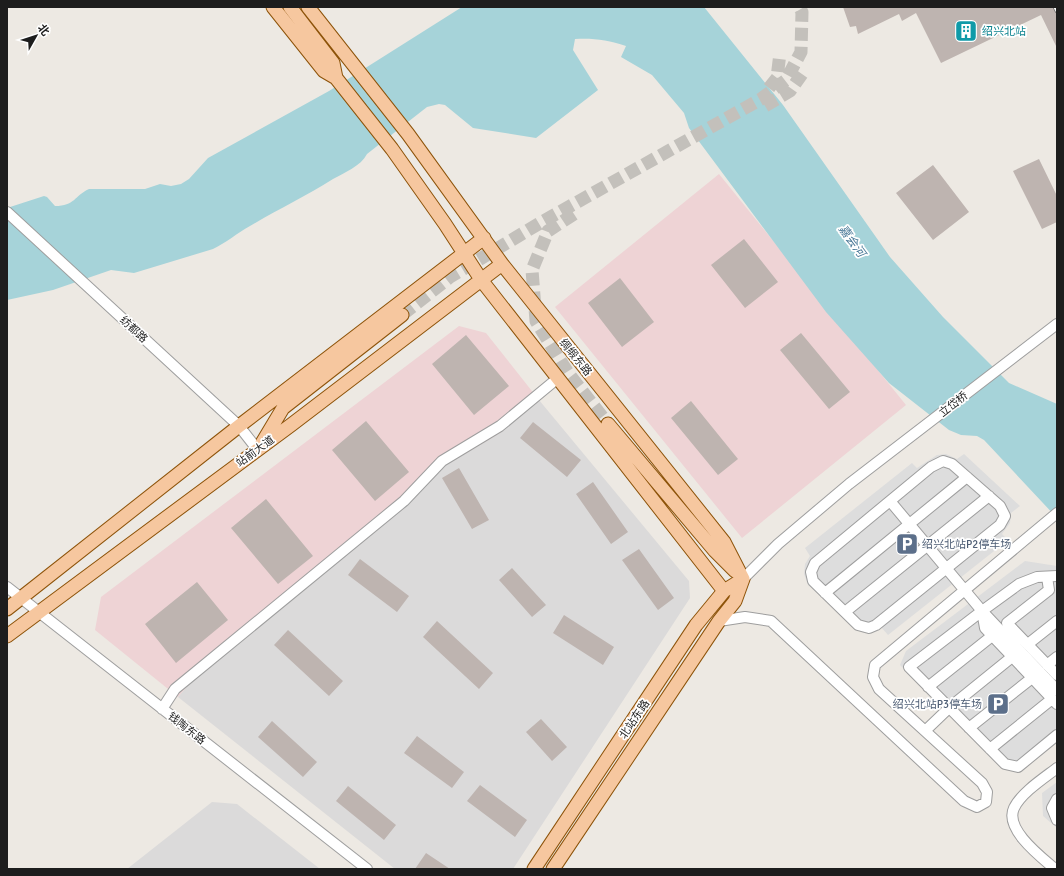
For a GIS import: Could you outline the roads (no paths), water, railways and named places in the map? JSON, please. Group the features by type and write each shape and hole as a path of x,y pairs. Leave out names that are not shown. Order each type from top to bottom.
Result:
{"main road":[{"path":"273,7 324,71 336,78 392,149 445,224 482,281 724,591"},
{"path":"290,7 333,63 336,78"},
{"name":"绸缎东路","path":"308,7 408,134 502,264 724,542 744,579"},
{"path":"7,609 239,426 484,238"},
{"name":"站前大道","path":"7,636 482,281 502,264"},
{"path":"257,449 283,408 402,315"},
{"path":"608,424 715,551 744,579"},
{"name":"北站东路","path":"534,869 696,625 724,591 744,579"},
{"name":"北站东路","path":"553,869 719,621 735,601 744,579"}],"street":[{"name":"纺都路","path":"7,212 239,426 257,449"},
{"name":"立岱桥","path":"849,484 1057,324"},
{"path":"162,709 175,689 404,502 442,461 500,426 558,378"},
{"path":"943,461 952,464 989,496 1000,506 1005,516 1000,525 876,625 869,628 858,625 813,581 811,572 815,563 931,467 943,461"},
{"path":"825,593 967,477"},
{"name":"北站东路","path":"744,579 778,544 849,484"},
{"path":"845,612 989,496"},
{"path":"890,501 1055,698"},
{"path":"719,621 745,617 771,621 964,801 977,807 986,802 987,792 982,783 879,689 873,677 875,665 1057,513"},
{"path":"1057,675 1007,623 1049,590 1052,577 1037,577 1019,584 909,667 1005,764 1018,767 1057,735"},
{"name":"钱陶东路","path":"7,587 367,869"},
{"path":"982,611 985,628 1032,678 1055,698"},
{"path":"1028,644 1057,621"},
{"path":"928,687 992,636"},
{"path":"925,731 949,708 1012,657"},
{"path":"1047,665 1057,657"},
{"path":"970,728 1032,678"},
{"path":"990,749 1055,698"},
{"path":"1055,869 1025,842 1013,823 1014,809 1022,797 1057,768"},
{"path":"1057,799 1052,808 1057,820"}],"water":[{"name":"嘉会河","path":"462,7 704,7 783,105 890,257 943,317 1009,383 1057,404 1057,518 984,440 977,436 961,435 949,430 889,383 826,312 689,128 684,113 652,75 621,57 626,46 607,41 595,39 575,39 573,50 598,90 536,138 473,128 445,105 439,104 427,107 367,154 361,162 352,169 260,220 213,249 134,273 111,270 53,290 7,300 7,208 44,196 47,197 55,206 62,206 71,202 89,189 145,189 160,184 171,186 181,184 189,179 208,158 329,91"}],"tunnel":[{"path":"402,315 450,277 540,223 761,99 786,80 801,52 802,12 799,7"},
{"path":"769,88 777,78 780,53"},
{"path":"765,106 790,91 802,74"},
{"path":"574,214 548,231 532,270 536,321 568,373 608,424"}],"railway":[{"path":"1055,7 1057,11"}],"place":[{"name":"绍兴北站","path":"966,31"},
{"name":"绍兴北站P2停车场","path":"907,544"},
{"name":"绍兴北站P3停车场","path":"998,704"}]}
